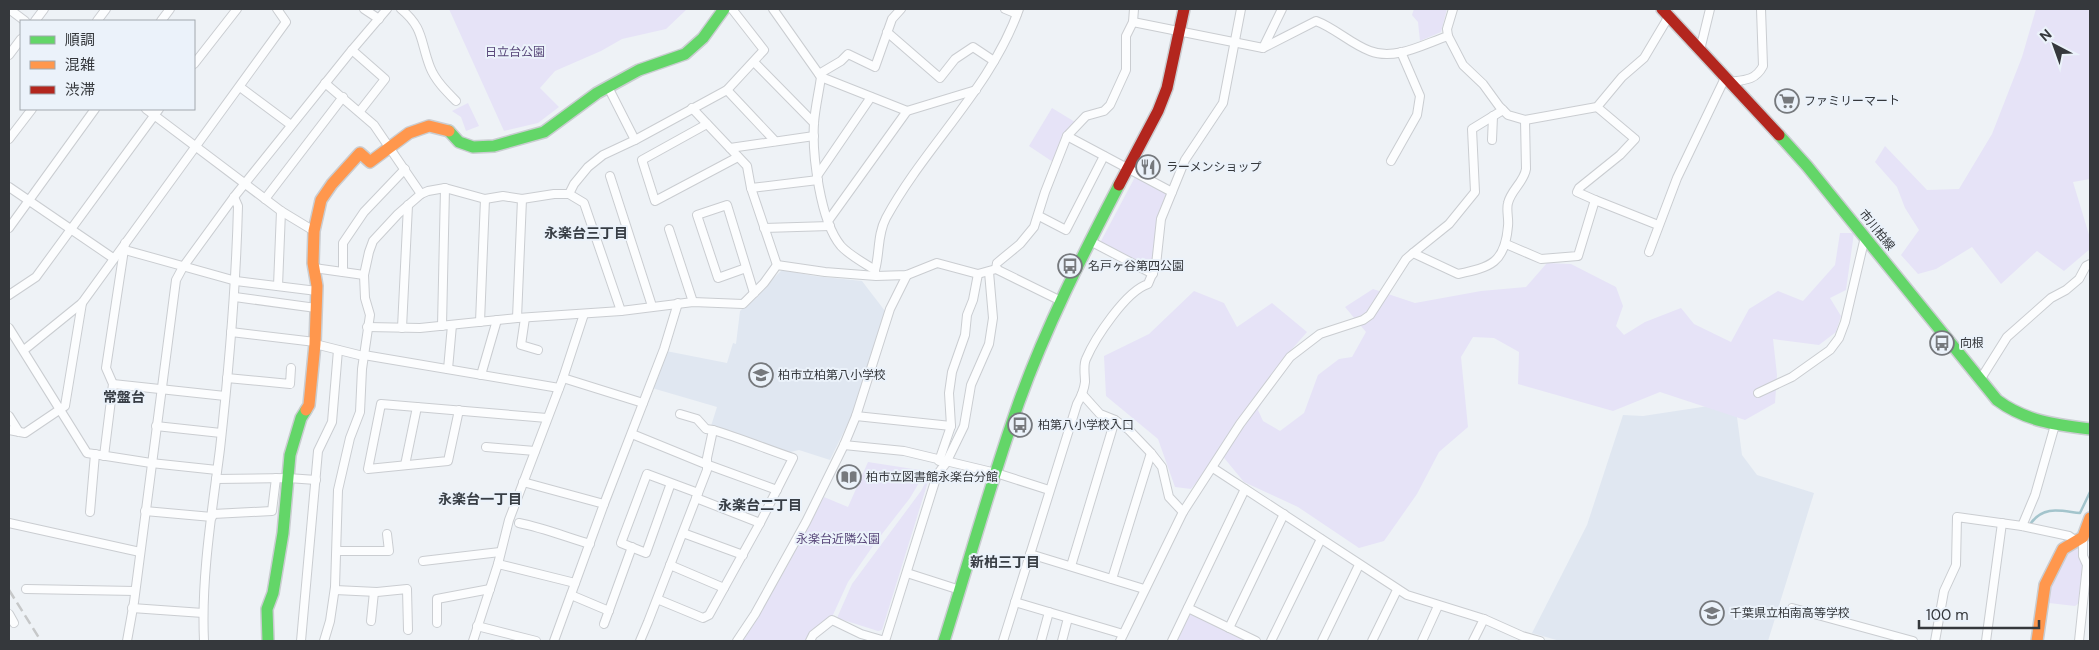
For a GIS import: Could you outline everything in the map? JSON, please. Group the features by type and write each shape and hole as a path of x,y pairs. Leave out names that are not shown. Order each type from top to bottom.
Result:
{"street":[{"path":"9,9 24,20"},
{"path":"36,20 44,9"},
{"path":"98,20 106,9"},
{"path":"162,20 170,9"},
{"path":"195,63 237,9"},
{"path":"24,350 82,303 125,241 286,22 278,9"},
{"path":"364,9 379,19"},
{"path":"127,641 176,280 183,267 234,198 325,83 387,9"},
{"path":"401,9 416,23 423,40 430,67 436,78 456,101"},
{"path":"268,641 267,609 276,576 283,534 290,455 301,418 309,405 315,343 317,291 314,268 314,231 321,200 332,184 360,153 370,162 409,133 429,126 449,131 459,142 472,147 508,143 544,132 597,93 639,70 685,54 704,38 724,9"},
{"path":"569,194 574,184 588,167 603,155 635,140 727,90 754,62 764,50 732,9"},
{"path":"773,9 820,75 871,97 907,111 976,90"},
{"path":"875,273 841,247 829,223 817,178 814,123 820,75 848,54 875,67 892,19 901,9"},
{"path":"875,273 879,235 886,219 936,141 976,90 994,61 1018,11 1005,9"},
{"path":"810,641 813,635 832,620 860,638 885,641 937,475 964,426 971,385 988,344 993,318 992,270 997,262 1020,244 1034,227 1067,136 1086,116 1104,111 1110,105 1126,70 1126,36 1133,22 1134,9"},
{"path":"944,641 1019,402 1060,300 1158,111 1167,88 1184,9"},
{"path":"1003,641 1049,490 1082,394 1085,360 1114,314 1133,292 1139,287 1148,284 1153,274 1156,265 1162,219 1185,160 1223,103 1241,9"},
{"path":"1263,48 1282,9"},
{"path":"1453,9 1448,36 1463,65 1483,84 1508,115 1525,120 1597,107 1622,78 1644,58 1666,12"},
{"path":"1700,50 1710,9"},
{"path":"1649,252 1680,172 1727,80 1754,78 1763,66 1761,9"},
{"name":"市川柏線","path":"1666,12 1807,166 1980,380 2002,404 2018,415 2037,422 2090,429"},
{"path":"1133,22 1263,48 1316,21 1326,25 1370,52 1390,56 1448,36"},
{"path":"887,32 940,78 956,59 973,47 994,61"},
{"path":"9,55 20,40"},
{"path":"352,50 385,79 360,111"},
{"path":"1391,161 1416,115 1420,96 1401,52"},
{"path":"754,62 814,123"},
{"path":"325,83 360,111 374,125 421,194"},
{"path":"240,87 291,125"},
{"path":"608,87 635,140"},
{"path":"727,90 775,141"},
{"path":"265,199 343,97"},
{"path":"752,188 817,178 871,97"},
{"path":"1597,107 1635,139 1620,155 1579,188 1577,192 1658,225"},
{"path":"692,108 747,166 776,265"},
{"path":"9,139 31,110"},
{"path":"9,228 94,110"},
{"path":"1015,602 1068,618 1121,638 1183,512 1240,424 1290,357 1320,334 1363,320 1370,315 1406,259 1449,224 1475,192 1472,130 1503,110"},
{"path":"829,223 907,111"},
{"path":"9,295 36,277 157,112 196,146 245,184 314,231"},
{"path":"1492,140 1493,116"},
{"path":"1413,253 1458,274 1486,267 1500,258 1506,244 1507,204 1514,189 1525,176 1525,120"},
{"path":"707,124 642,160 655,201 738,157"},
{"path":"730,148 814,136"},
{"path":"1067,136 1172,192"},
{"path":"1039,216 1066,230 1104,156"},
{"path":"342,272 342,243 364,212 405,169"},
{"path":"610,176 652,306"},
{"path":"9,187 113,258"},
{"path":"324,641 330,621 335,590 338,551 338,490 350,438 360,412 363,355 370,315 364,274 373,241 387,224 421,194 445,188 485,199 503,196 522,199 554,194 569,194 584,204 622,311"},
{"path":"442,326 445,188"},
{"path":"204,641 203,613 236,281 238,206 234,198"},
{"path":"480,322 485,199"},
{"path":"522,199 521,345 538,350"},
{"path":"1506,244 1541,259 1578,256 1595,200"},
{"path":"402,328 408,205"},
{"path":"746,268 718,278 697,215 727,205 754,293"},
{"path":"278,286 281,210"},
{"path":"764,228 829,223"},
{"path":"669,229 693,302"},
{"path":"1758,393 1792,377 1830,350 1839,338 1845,322 1865,238"},
{"path":"104,456 113,384 106,368 125,241"},
{"path":"1090,241 1153,274"},
{"path":"124,250 236,281 317,291"},
{"path":"776,265 825,272 907,275 937,263 978,274 992,270 1060,300"},
{"path":"1980,380 2007,337 2051,298 2066,290 2079,279 2086,266 2090,264"},
{"path":"367,327 442,326 622,311 693,302 743,304 776,265"},
{"path":"314,268 364,274"},
{"path":"943,462 951,426 949,393 952,372 965,335 967,315 973,300 978,274"},
{"path":"737,641 755,614 806,522 844,445 856,416 890,309 907,275"},
{"path":"234,297 316,308"},
{"path":"9,430 24,433 65,406 82,303"},
{"path":"554,641 604,504 664,349 678,303"},
{"path":"473,641 498,564 509,520 563,378 584,314"},
{"path":"481,375 497,320"},
{"path":"448,369 452,325"},
{"path":"9,328 88,453 151,463 217,470"},
{"path":"231,332 315,343 363,355 559,388"},
{"path":"301,641 318,451 332,422 338,350"},
{"path":"227,378 290,384 291,368"},
{"path":"563,378 643,403"},
{"path":"113,384 225,396"},
{"path":"1082,394 1100,414 1116,420 1129,430 1151,453 1162,467 1169,497 1183,512"},
{"path":"459,410 448,461 368,469 381,404 459,410 547,418"},
{"path":"405,465 417,407"},
{"path":"657,599 704,618 709,616 793,458 760,447 748,440 706,429 696,418 680,414"},
{"path":"9,416 19,432"},
{"path":"856,416 951,426"},
{"path":"1070,566 1116,420"},
{"path":"2022,526 2035,495 2055,425"},
{"path":"156,426 222,433"},
{"path":"640,641 707,470 713,430"},
{"path":"632,434 777,490"},
{"path":"844,445 904,452 996,474 1049,490"},
{"path":"486,447 535,451"},
{"path":"1112,579 1151,453"},
{"path":"90,512 95,454"},
{"path":"1213,468 1397,590 1438,606 1484,619 1521,639 1540,641"},
{"path":"671,483 646,553 621,543 647,474 671,483 760,523"},
{"path":"145,511 212,516 272,511 276,478"},
{"path":"216,480 288,478 316,480"},
{"path":"523,482 604,504"},
{"path":"1172,641 1246,489"},
{"path":"1229,628 1284,514"},
{"path":"1935,641 1944,591 1956,564 1957,518 2022,526 2079,538"},
{"path":"2037,641 2045,584 2063,549 2079,538 2090,518"},
{"path":"9,523 140,552"},
{"path":"519,523 554,531 560,535 590,544"},
{"path":"1986,641 2002,523"},
{"path":"683,533 743,555"},
{"path":"338,551 389,551 387,534"},
{"path":"2079,538 2087,565 2088,576 2079,641"},
{"path":"1271,641 1321,539"},
{"path":"604,624 632,547"},
{"path":"422,561 500,552"},
{"path":"1030,554 1144,589"},
{"path":"498,564 575,583"},
{"path":"670,565 724,588"},
{"path":"1322,641 1359,565"},
{"path":"907,573 960,590"},
{"path":"26,588 135,591"},
{"path":"335,590 374,592 407,589 408,630"},
{"path":"437,623 437,599 490,589"},
{"path":"1372,641 1397,590"},
{"path":"371,621 374,592"},
{"path":"571,595 609,611"},
{"path":"1422,641 1438,606"},
{"path":"132,608 203,613"},
{"path":"1188,608 1256,641"},
{"path":"1792,608 1896,638 1913,641"},
{"path":"1040,641 1049,612"},
{"path":"9,614 14,623"},
{"path":"1062,641 1068,618"},
{"path":"1474,641 1484,619"},
{"path":"477,626 536,641"}],"shaded area":[{"name":"柏市立柏第八小学校","path":"782,270 814,276 862,281 885,311 852,415 830,460 799,450 786,453 749,438 711,426 717,407 652,388 666,351 727,363 733,343 736,344 740,311"},
{"name":"千葉県立柏南高等学校","path":"1735,402 1742,455 1757,475 1814,493 1768,641 1560,641 1532,633 1587,525 1623,415 1643,416"}],"green space":[{"name":"日立台公園","path":"449,9 687,9 666,29 622,39 601,51 555,71 540,88 559,107 538,123 504,131"},
{"path":"1414,9 1447,9 1441,32 1420,41 1418,22 1412,15"},
{"path":"2036,9 2090,9 2090,179 2073,182 2090,238 2090,249 2064,271 2037,251 2001,284 1972,247 1936,269 1918,274 1901,255 1919,230 1905,208 1897,187 1875,162 1885,146 1927,190 1959,189 1992,134 2022,57"},
{"path":"468,103 479,126 466,131 461,117 452,111"},
{"path":"1052,108 1075,122 1053,162 1029,146"},
{"path":"1135,177 1165,192 1167,196 1153,265 1152,268 1148,269 1100,243"},
{"path":"1840,233 1854,233 1846,290 1830,298 1841,316 1836,332 1819,345 1773,339 1777,375 1775,403 1745,420 1660,392 1613,411 1518,384 1519,352 1494,338 1473,337 1461,357 1468,427 1439,452 1417,494 1384,541 1359,548 1298,507 1244,482 1220,453 1191,489 1175,487 1158,439 1106,396 1104,356 1149,334 1194,291 1224,303 1237,327 1272,303 1307,332 1286,356 1258,410 1263,421 1280,431 1304,413 1318,375 1339,359 1352,357 1366,332 1345,307 1373,289 1415,303 1481,291 1526,287 1547,263 1571,264 1616,287 1623,306 1616,326 1624,335 1645,322 1681,308 1694,324 1731,342 1749,309 1778,291 1803,301 1835,265"},
{"name":"永楽台近隣公園","path":"868,462 926,471 910,498 848,582 832,617 808,641 742,641 785,570 824,497 848,507"},
{"path":"931,472 882,630 878,631 837,618 852,584 921,491"},
{"path":"2075,545 2079,550 2083,564 2079,603 2075,606 2049,603 2047,599 2057,570"},
{"path":"1192,614 1247,641 1176,641 1188,616"}],"waterway":[{"path":"2031,523 2036,517 2047,511 2080,513 2090,492"}],"railway":[{"path":"9,590 41,641"}],"traffic: fast":[{"path":"449,131 459,142 473,147 494,146 544,132 597,93 639,70 685,54 703,38 724,9"},
{"path":"1779,135 1807,166 1997,400 2019,413 2041,421 2090,429"},
{"path":"944,641 1019,402 1065,292 1119,185"},
{"path":"268,641 267,609 273,593 283,533 290,455 301,418 306,410"}],"traffic: slow":[{"path":"306,410 309,405 315,344 317,286 313,263 314,231 321,200 332,184 360,153 370,162 409,133 429,126 449,131"},
{"path":"2037,641 2045,585 2063,549 2083,537 2090,518"}],"traffic: jam":[{"path":"1119,185 1158,111 1167,88 1184,9"},
{"path":"1662,9 1779,135"}],"place":[{"name":"ファミリーマート","path":"1787,101"},
{"name":"ラーメンショップ","path":"1148,167"},
{"name":"名戸ヶ谷第四公園","path":"1070,266"},
{"name":"向根","path":"1942,343"},
{"name":"柏市立柏第八小学校","path":"761,375"},
{"name":"柏第八小学校入口","path":"1020,425"},
{"name":"柏市立図書館永楽台分館","path":"849,477"},
{"name":"千葉県立柏南高等学校","path":"1712,613"}],"district":[{"name":"永楽台三丁目","path":"586,233"},
{"name":"常盤台","path":"124,397"},
{"name":"永楽台一丁目","path":"480,499"},
{"name":"永楽台二丁目","path":"760,505"},
{"name":"新柏三丁目","path":"1005,562"}]}
